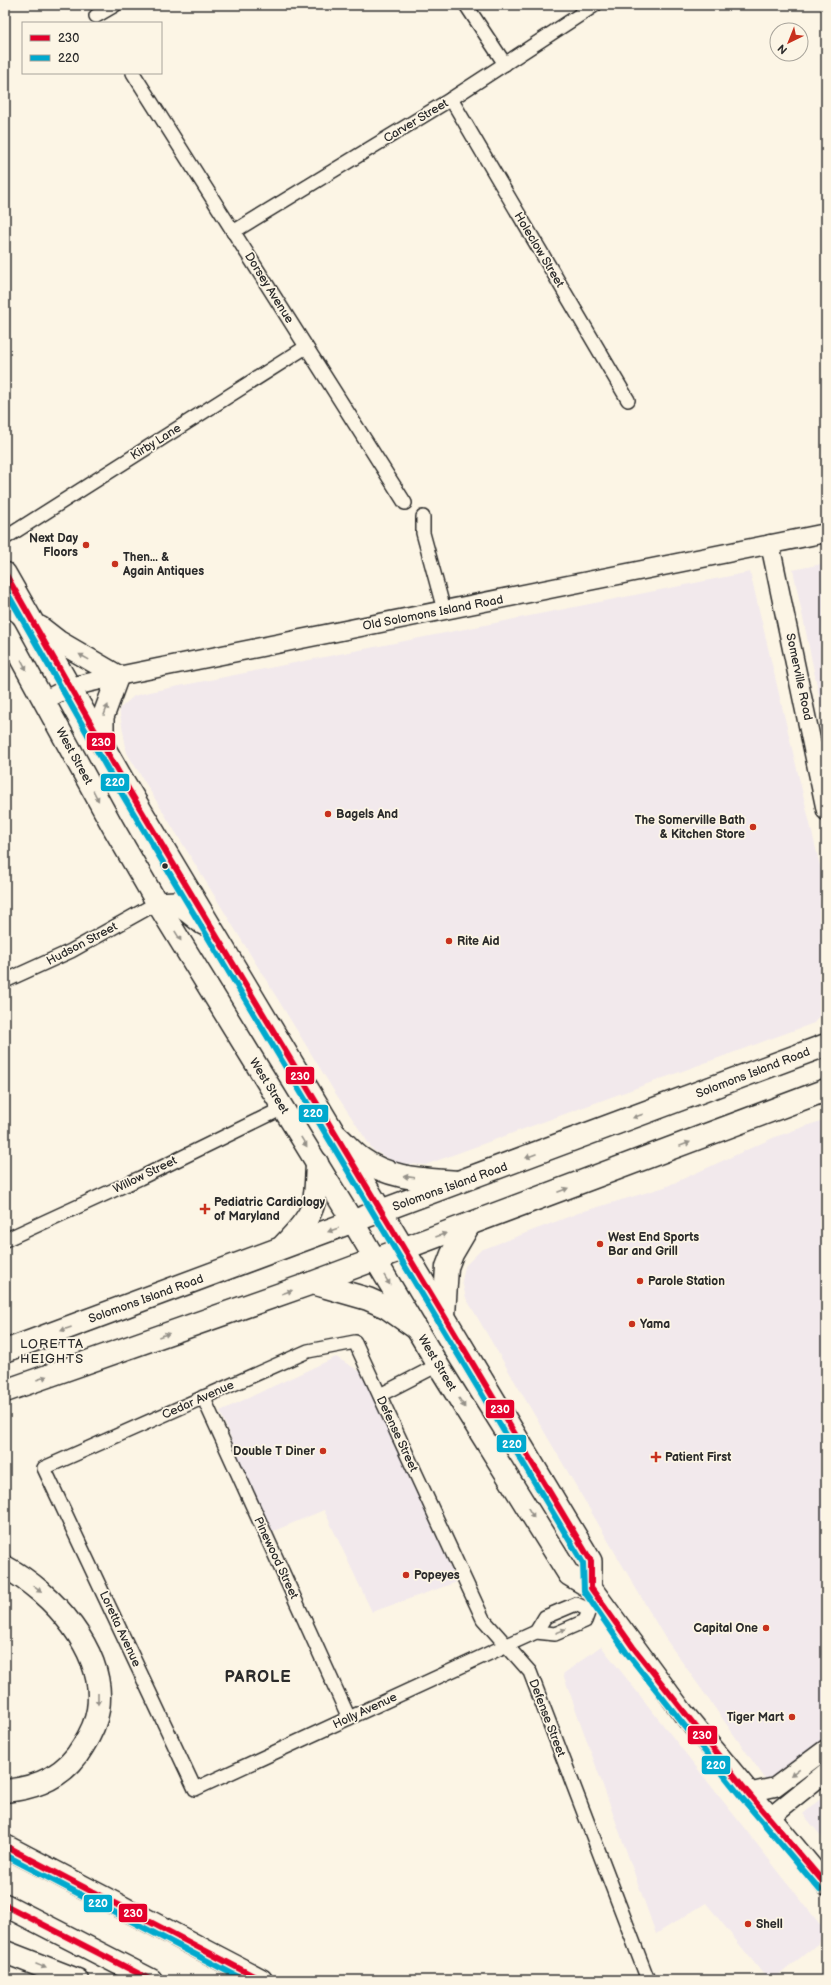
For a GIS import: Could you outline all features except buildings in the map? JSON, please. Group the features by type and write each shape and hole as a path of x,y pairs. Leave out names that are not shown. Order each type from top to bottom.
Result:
{"highway":[{"name":"Solomons Island Road","path":"5,1352 826,1045"},
{"path":"5,1391 376,1260 823,1093"},
{"path":"337,1136 361,1159 393,1175 462,1182"},
{"path":"280,1250 305,1224 312,1211 316,1198 317,1163"},
{"path":"444,1315 448,1267 452,1254 470,1225"},
{"path":"312,1283 368,1299 386,1307 416,1328"},
{"path":"5,1567 17,1573 47,1597 68,1620 85,1646 95,1672 98,1693 98,1710 90,1735 80,1753 67,1768 53,1778 26,1789 5,1791"},
{"path":"5,1846 261,1980"},
{"path":"5,1905 151,1980"},
{"path":"5,1952 77,1980"}],"main road":[{"name":"Old Solomons Island Road","path":"43,701 70,687 118,676 826,533"},
{"name":"Somerville Road","path":"770,544 826,811"},
{"path":"5,573 103,746 215,935 591,1560 594,1600"},
{"path":"32,620 58,641 118,676 103,717 103,746"},
{"name":"West Street","path":"5,630 113,827 157,903 353,1222 438,1364 569,1575 594,1600 668,1694 769,1818 826,1885"},
{"path":"157,903 175,902 215,935"},
{"path":"748,1792 775,1787 826,1749"},
{"path":"769,1818 826,1772"}],"street":[{"path":"95,15 115,5"},
{"path":"466,5 506,64"},
{"name":"Carver Street","path":"233,232 451,100 595,5"},
{"name":"Dorsey Avenue","path":"133,74 405,503"},
{"name":"Holeclow Street","path":"451,100 628,400"},
{"name":"Kirby Lane","path":"5,538 306,347"},
{"path":"423,517 423,533 444,610"},
{"name":"Hudson Street","path":"5,981 71,951 157,903"},
{"name":"Willow Street","path":"5,1240 140,1178 283,1108"},
{"name":"Defense Street","path":"355,1342 483,1619 505,1646 530,1672 648,1980"},
{"name":"Cedar Avenue","path":"44,1468 308,1351 355,1342"},
{"path":"380,1395 438,1364"},
{"name":"Pinewood Street","path":"203,1398 349,1718"},
{"name":"Loretta Avenue","path":"44,1468 195,1790"},
{"path":"536,1632 545,1617 576,1604 594,1600"},
{"name":"Holly Avenue","path":"195,1790 536,1632 554,1634 585,1621 594,1600"}],"shaded area":[{"path":"826,563 826,729 793,570"},
{"path":"750,572 826,891 826,1007 814,1023 425,1165 396,1163 373,1150 334,1091 127,753 119,709 134,696 149,692"},
{"path":"826,1119 826,1737 769,1784 665,1638 466,1298 462,1281 465,1266 481,1250 581,1212 665,1187 775,1137"},
{"path":"336,1357 361,1372 457,1582 372,1612 324,1510 269,1533 220,1411"},
{"path":"601,1646 826,1932 826,1937 773,1980 768,1980 706,1903 656,1934 563,1674"},
{"path":"826,1794 826,1842 803,1814"}],"transit line":[{"name":"230","path":"5,573 123,780 591,1561 591,1588 633,1647 748,1793 826,1885"},
{"name":"220","path":"5,589 116,784 583,1563 584,1591 626,1652 742,1798 820,1890"},
{"name":"230","path":"5,1846 261,1980"},
{"name":"220","path":"5,1855 244,1980"},
{"name":"230","path":"5,1905 151,1980"}],"place":[{"name":"Next Day Floors","path":"86,545"},
{"name":"Then... & Again Antiques","path":"115,564"},
{"name":"Bagels And","path":"328,814"},
{"name":"The Somerville Bath & Kitchen Store","path":"753,827"},
{"name":"Rite Aid","path":"449,941"},
{"name":"Pediatric Cardiology of Maryland","path":"205,1209"},
{"name":"West End Sports Bar and Grill","path":"600,1244"},
{"name":"Parole Station","path":"640,1281"},
{"name":"Yama","path":"632,1324"},
{"name":"Double T Diner","path":"323,1451"},
{"name":"Patient First","path":"656,1457"},
{"name":"Popeyes","path":"406,1575"},
{"name":"Capital One","path":"766,1628"},
{"name":"Tiger Mart","path":"792,1717"},
{"name":"Shell","path":"748,1924"}],"district":[{"name":"LORETTA HEIGHTS","path":"52,1352"},
{"name":"PAROLE","path":"258,1677"}]}
